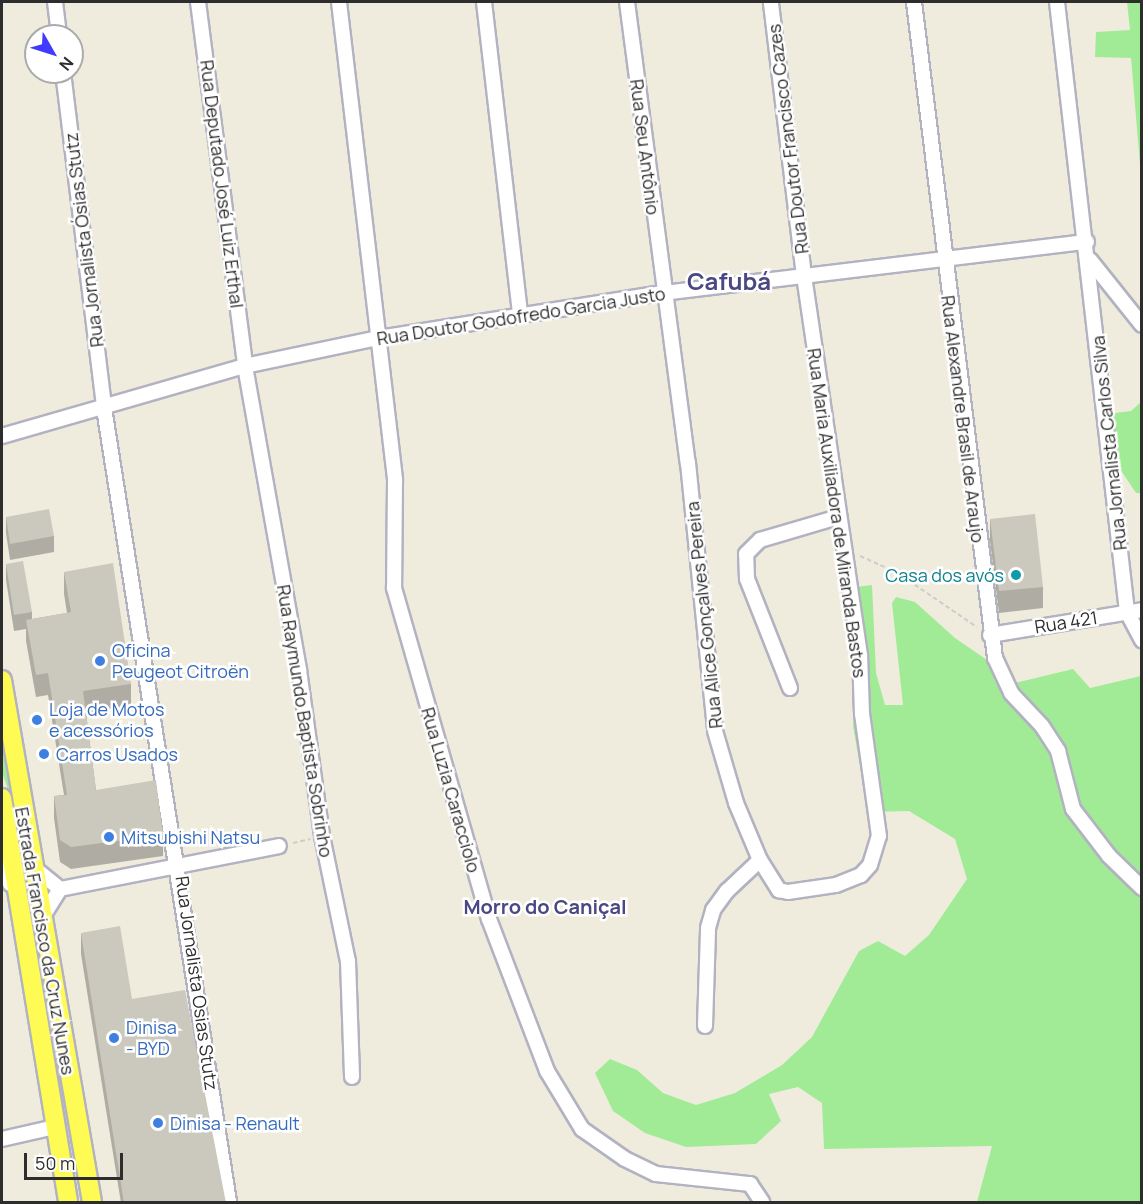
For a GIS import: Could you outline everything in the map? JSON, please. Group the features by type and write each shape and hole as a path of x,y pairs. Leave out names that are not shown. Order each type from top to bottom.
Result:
{"main road":[{"name":"Estrada Francisco da Cruz Nunes","path":"2,680 31,866 92,1203"},
{"name":"Estrada Francisco da Cruz Nunes","path":"2,798 8,886 68,1203"}],"street":[{"path":"55,2 58,24"},
{"name":"Rua Deputado José Luiz Erthal","path":"198,2 245,366"},
{"path":"339,2 378,338"},
{"path":"484,2 520,315"},
{"name":"Rua Seu Antônio","path":"627,2 663,293"},
{"name":"Rua Doutor Francisco Cazes","path":"771,2 804,276"},
{"name":"Rua Alexandre Brasil de Araujo","path":"914,2 990,635 995,658 1011,693 1042,726 1058,751 1064,783 1073,809 1109,856 1142,888"},
{"name":"Rua Jornalista Carlos Silva","path":"1057,2 1090,260 1127,612 1142,640"},
{"name":"Rua Jornalista Ósias Stutz","path":"64,84 104,408"},
{"name":"Rua Doutor Godofredo Garcia Justo","path":"2,436 245,366 378,338 663,293 1087,242"},
{"path":"1090,260 1142,325"},
{"name":"Rua Maria Auxiliadora de Miranda Bastos","path":"804,276 860,655 862,714 879,836 870,865 861,875 814,889"},
{"name":"Rua Alice Gonçalves Pereira","path":"663,293 688,463 715,731 736,803 759,860 779,890 814,889"},
{"name":"Rua Luzia Caracciolo","path":"378,338 396,506 394,588 489,919 547,1071 582,1129 625,1159 656,1174 750,1184 762,1203"},
{"name":"Rua Raymundo Baptista Sobrinho","path":"245,366 299,670 322,836 348,961 352,1077"},
{"name":"Rua Jornalista Osias Stutz","path":"104,408 179,866 229,1203"},
{"path":"790,688 747,579 746,554 760,540 838,517"},
{"name":"Rua 421","path":"990,635 1142,610"},
{"path":"41,920 60,889 279,846"},
{"path":"2,858 8,886"},
{"path":"705,1026 708,928 713,910 727,891 759,860"},
{"path":"31,866 60,889"},
{"path":"2,1139 55,1127"}],"path":[{"path":"843,552 896,572 990,635"},
{"path":"279,846 322,836"}],"green space":[{"path":"1127,2 1141,2 1141,176 1131,58 1095,57 1096,32 1130,30"},
{"path":"1141,402 1141,493 1136,493 1114,460 1107,414 1131,411"},
{"path":"872,585 876,673 885,705 903,705 892,603 896,597 915,602 955,638 990,662 999,680 1015,683 1073,669 1090,688 1141,676 1141,1202 977,1202 992,1146 824,1149 822,1103 798,1087 769,1094 781,1121 756,1144 686,1147 645,1133 613,1111 595,1073 610,1059 637,1070 663,1093 696,1105 735,1093 782,1065 812,1037 859,951 878,941 905,956 929,935 967,879 955,839 909,811 868,812 853,726 856,684 839,589"},
{"path":"2,721 16,813 2,772"}],"building":[{"path":"49,509 54,536 10,544 6,517"},
{"name":"Casa dos avós","path":"1035,514 1043,587 999,591 990,519"},
{"path":"23,561 32,612 14,615 6,564"},
{"path":"113,563 131,684 83,691 96,790 156,780 163,835 71,847 60,840 54,796 67,795 48,673 36,675 26,620 71,612 64,572"},
{"path":"120,926 132,999 185,990 226,1203 124,1203 81,933"}],"place":[{"name":"Casa dos avós","path":"1016,575"},
{"name":"Oficina Peugeot Citroën","path":"100,661"},
{"name":"Loja de Motos e acessórios","path":"37,720"},
{"name":"Carros Usados","path":"44,754"},
{"name":"Mitsubishi Natsu","path":"109,837"},
{"name":"Dinisa - BYD","path":"114,1038"},
{"name":"Dinisa - Renault","path":"158,1123"}],"district":[{"name":"Cafubá","path":"729,281"},
{"name":"Morro do Caniçal","path":"545,906"}]}
